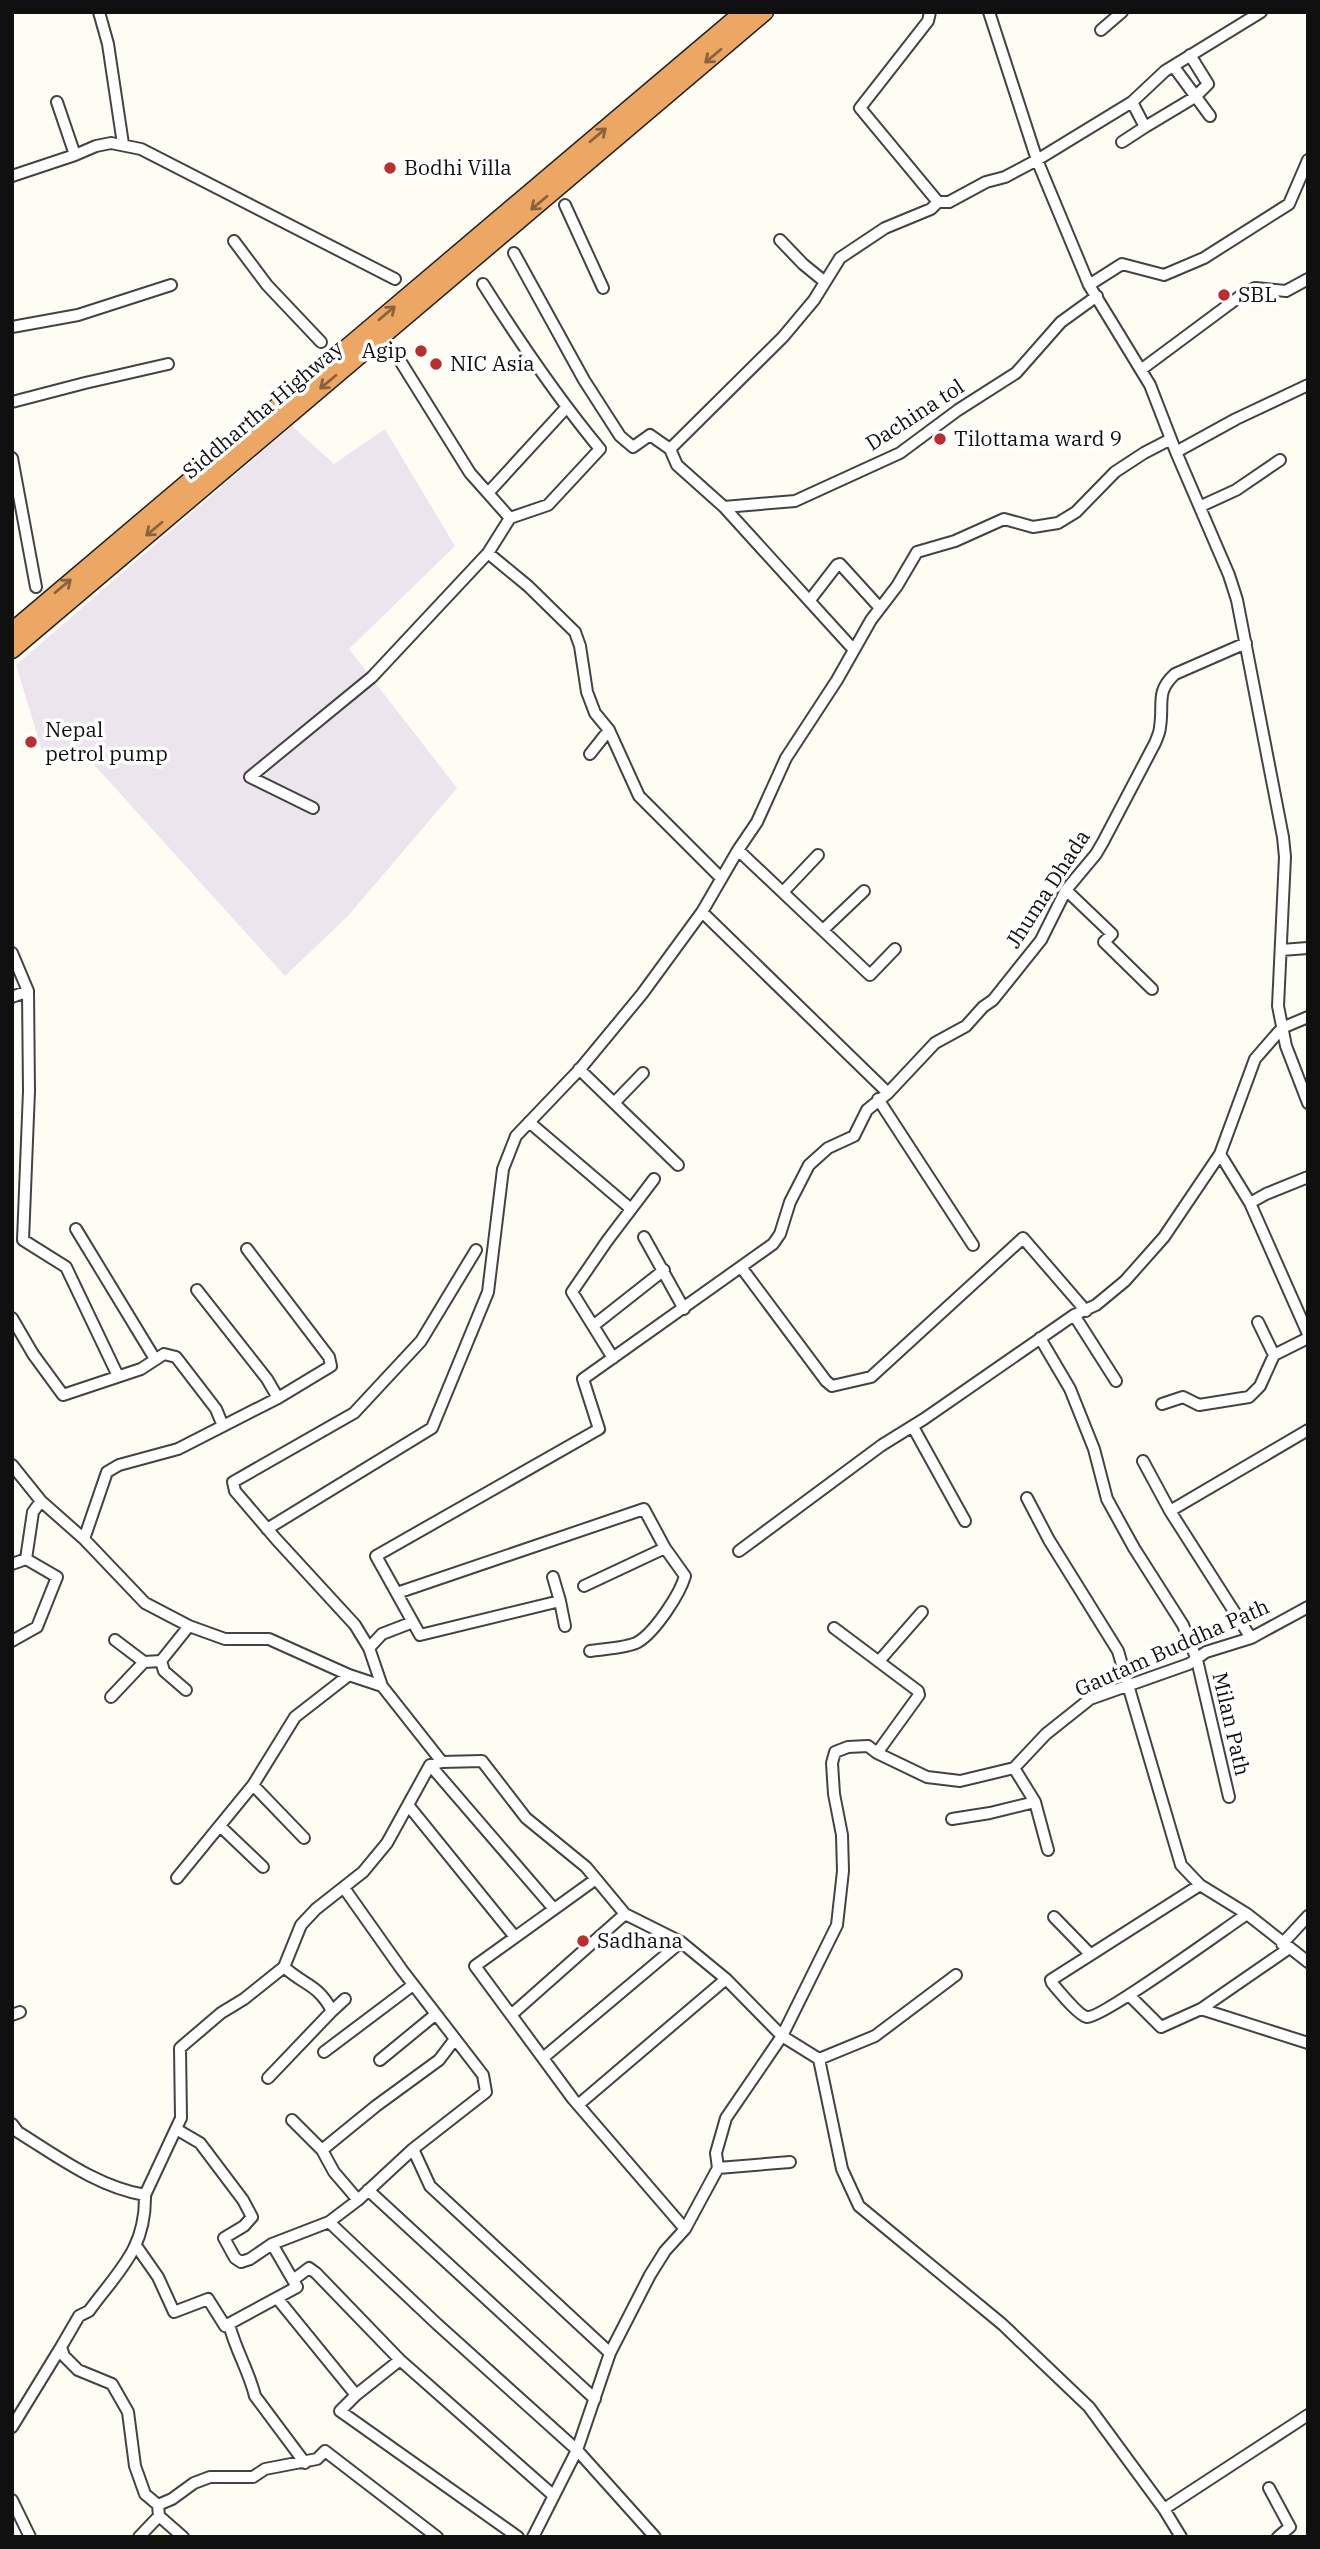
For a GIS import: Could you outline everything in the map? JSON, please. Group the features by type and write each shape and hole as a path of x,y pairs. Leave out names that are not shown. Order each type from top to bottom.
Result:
{"highway":[{"name":"Siddhartha Highway","path":"12,631 743,12"},
{"name":"Siddhartha Highway","path":"12,650 765,12"}],"street":[{"path":"99,12 108,44 123,144"},
{"path":"930,12 928,21 860,108 938,202"},
{"path":"989,12 1037,160 1089,285 1142,369 1201,506 1237,600 1283,837 1278,1006 1282,1028 1308,1103"},
{"path":"1101,30 1122,12"},
{"path":"670,449 783,337 814,300 840,258 855,246 885,228 931,209 938,202 949,202 986,182 1005,177 1037,160 1132,102 1165,71 1244,17 1261,12"},
{"path":"1122,142 1195,97 1208,84 1190,55"},
{"path":"1174,66 1210,116"},
{"path":"57,102 75,155"},
{"path":"1132,102 1145,127"},
{"path":"12,176 96,146 123,144 141,149 395,279"},
{"path":"1089,285 1122,264 1164,275 1205,258 1289,204 1308,160"},
{"path":"565,205 603,288"},
{"path":"780,240 825,282"},
{"path":"234,241 267,285 321,342"},
{"path":"514,253 584,380 620,436 633,447 650,435 670,449 677,465 724,507 854,650"},
{"path":"1142,369 1243,294 1255,288 1286,291 1308,279"},
{"path":"313,808 250,777 372,677 488,552 510,518 548,505 600,449 566,408 521,345 483,284"},
{"path":"12,327 78,315 171,285"},
{"name":"Dachina tol","path":"724,507 795,502 900,453 958,410 1016,373 1061,322 1097,296"},
{"path":"394,351 470,473 510,518"},
{"path":"12,402 168,364"},
{"path":"1176,452 1236,419 1308,385"},
{"path":"488,493 566,408"},
{"path":"267,1529 432,1428 488,1292 503,1169 516,1136 579,1069 642,994 702,912 757,822 786,758 917,552 954,541 1004,519 1033,527 1058,523 1076,512 1115,472 1171,439"},
{"path":"12,458 36,587"},
{"path":"1201,506 1236,490 1280,460"},
{"path":"488,552 575,632 580,646 587,692 595,713 609,730 639,796 721,878"},
{"path":"810,600 840,564 880,608"},
{"name":"Jhuma Dhada","path":"397,1593 376,1556 599,1429 583,1379 773,1244 780,1234 790,1202 809,1165 828,1148 854,1136 867,1110 935,1043 966,1026 993,1000 1041,940 1066,890 1096,854 1155,743 1160,727 1160,697 1167,681 1175,674 1246,643"},
{"path":"590,754 609,730"},
{"path":"738,850 870,975 895,949"},
{"path":"783,892 818,855"},
{"path":"1066,890 1112,934 1104,942 1152,989"},
{"path":"823,930 864,891"},
{"path":"702,912 883,1096 973,1245"},
{"path":"1281,950 1308,948"},
{"path":"12,953 28,991 29,1090 23,1240 66,1267 118,1376"},
{"path":"12,998 28,991"},
{"path":"739,1551 882,1445 913,1427 1074,1315 1086,1311 1125,1281 1189,1202 1220,1154 1255,1059 1282,1028 1308,1017"},
{"path":"579,1069 678,1166"},
{"path":"614,1103 643,1073"},
{"path":"529,1122 631,1209"},
{"path":"1162,1404 1183,1397 1199,1405 1249,1397 1259,1386 1273,1355 1308,1336 1250,1203 1220,1154"},
{"path":"1250,1203 1308,1177"},
{"path":"613,1358 572,1292 654,1179"},
{"path":"76,1229 155,1359"},
{"path":"644,1237 684,1309"},
{"path":"741,1267 832,1386 872,1377 1023,1238 1086,1311"},
{"path":"84,1539 107,1472 119,1465 178,1448 278,1398 331,1366 329,1357 247,1249"},
{"path":"476,1250 421,1341 354,1413 233,1482 235,1491 267,1529 355,1625 369,1648 382,1686 436,1763 554,1909"},
{"path":"593,1326 664,1270"},
{"path":"197,1290 267,1379 278,1398"},
{"path":"1074,1315 1116,1381"},
{"path":"12,1318 33,1354 63,1395 141,1369 164,1354 176,1357 216,1409 223,1426"},
{"path":"1258,1322 1273,1355"},
{"name":"Milan Path","path":"1040,1338 1070,1389 1094,1449 1107,1499 1134,1548 1183,1625 1197,1660 1229,1797"},
{"path":"913,1427 965,1521"},
{"path":"1170,1511 1308,1430"},
{"path":"1143,1461 1170,1511 1251,1638"},
{"path":"12,1465 41,1501 84,1539 145,1603 189,1626 225,1639 269,1639 349,1675 382,1686"},
{"path":"1027,1498 1049,1540 1118,1651 1181,1865 1200,1885 1247,1914 1308,1962"},
{"path":"26,1559 33,1512 41,1501"},
{"path":"560,1601 420,1634 397,1593 644,1509 666,1549 685,1576 681,1589 652,1630 637,1643 590,1651"},
{"path":"584,1586 666,1549"},
{"path":"12,1564 26,1559 57,1577 37,1627 12,1641"},
{"path":"553,1577 565,1626"},
{"name":"Gautam Buddha Path","path":"1014,1768 1046,1734 1090,1699 1251,1638 1308,1607"},
{"path":"880,1661 922,1612"},
{"path":"369,1648 382,1634 413,1622"},
{"path":"115,1640 144,1662 161,1661 189,1626"},
{"path":"834,1628 916,1689 919,1695 877,1753"},
{"path":"161,1661 164,1671 186,1690"},
{"path":"111,1697 144,1662"},
{"path":"177,1878 221,1827 253,1784 295,1717 349,1675"},
{"path":"533,2537 577,2450 610,2353 650,2275 666,2251 685,2230 718,2168 716,2152 726,2118 782,2036 837,1925 843,1871 842,1835 834,1794 832,1763 835,1752 848,1746 868,1746 927,1777 960,1782 1014,1768 1035,1802 1048,1850"},
{"path":"436,1763 482,1761 526,1818 586,1867 625,1914 681,1942 726,1979 782,2036 819,2059 842,2169 859,2206 1002,2324 1089,2407 1164,2509 1181,2537"},
{"path":"12,2427 79,2316 89,2311 137,2247 145,2216 145,2195 181,2118 180,2048 220,2013 244,1999 284,1968 301,1925 316,1909 363,1872 387,1843 436,1763"},
{"path":"253,1784 304,1838"},
{"path":"953,1819 1035,1802"},
{"path":"408,1805 515,1937"},
{"path":"221,1827 263,1867"},
{"path":"596,1879 475,1966 578,2105 685,2230"},
{"path":"1200,1885 1090,1954 1051,1980 1052,1983 1087,2017 1129,1995 1247,1914"},
{"path":"176,2129 200,2143 243,2200 252,2217 244,2227 224,2238 235,2258 241,2262 272,2244 329,2222 486,2092 483,2075 413,1985 344,1888"},
{"path":"511,2015 625,1914"},
{"path":"1129,1995 1161,2027 1201,2009 1285,1946 1308,1916"},
{"path":"1054,1917 1090,1954"},
{"path":"543,2058 681,1942"},
{"path":"284,1968 298,1979 311,1983 325,1998 331,2011"},
{"path":"819,2059 875,2036 956,1976"},
{"path":"578,2105 726,1979"},
{"path":"324,2052 413,1985"},
{"path":"268,2078 345,1998"},
{"path":"1201,2009 1308,2043"},
{"path":"380,2060 436,2014"},
{"path":"322,2150 439,2060 455,2039"},
{"path":"292,2120 322,2150 334,2172 358,2200"},
{"path":"12,2124 18,2132 91,2176 120,2191 145,2195"},
{"path":"413,2150 430,2186 610,2353"},
{"path":"718,2168 790,2162"},
{"path":"368,2190 595,2399"},
{"path":"329,2222 577,2450 654,2537"},
{"path":"137,2247 158,2277 174,2312 208,2299 225,2326 297,2287 272,2244"},
{"path":"293,2280 309,2268 316,2273 400,2360 554,2496"},
{"path":"277,2298 356,2395"},
{"path":"229,2324 233,2341 253,2383 255,2396 305,2463"},
{"path":"61,2347 64,2356 78,2370 112,2384 128,2412 135,2466 145,2494 183,2537"},
{"path":"400,2360 340,2411 518,2537"},
{"path":"1164,2509 1308,2415"},
{"path":"139,2537 158,2510 194,2483 210,2477 253,2477 265,2469 317,2459 325,2451 437,2537"},
{"path":"1269,2488 1290,2527 1278,2537"},
{"path":"12,2500 30,2537"}],"shaded area":[{"path":"292,426 334,464 385,429 455,546 349,649 457,788 348,916 285,976 78,747 44,757 16,665"}],"place":[{"name":"Bodhi Villa","path":"390,168"},
{"name":"SBL","path":"1224,295"},
{"name":"Agip","path":"421,351"},
{"name":"NIC Asia","path":"436,364"},
{"name":"Tilottama ward 9","path":"940,439"},
{"name":"Nepal petrol pump","path":"31,742"},
{"name":"Sadhana","path":"583,1941"}]}
